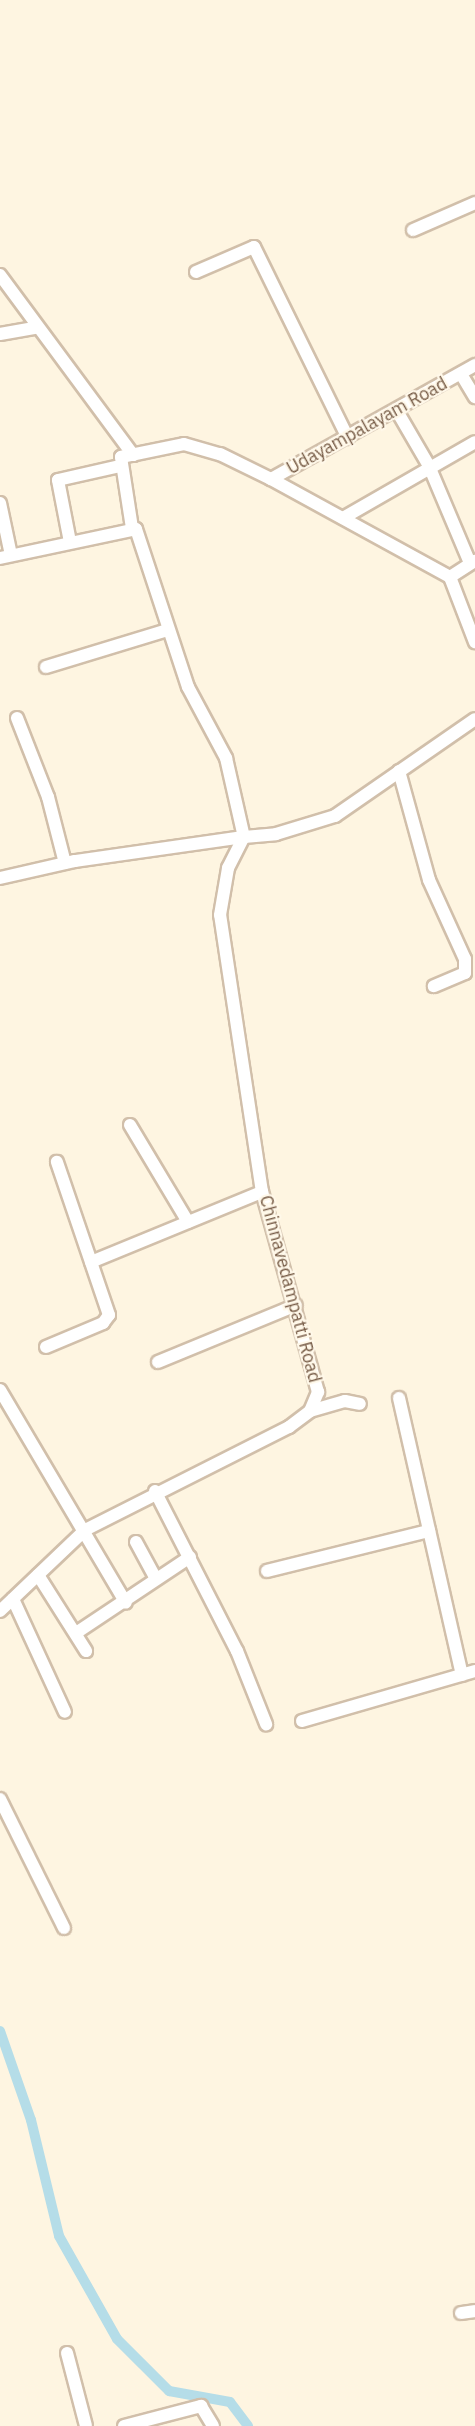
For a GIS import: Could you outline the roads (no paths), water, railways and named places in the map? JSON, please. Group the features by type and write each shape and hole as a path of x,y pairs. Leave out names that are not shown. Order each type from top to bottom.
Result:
{"street":[{"path":"413,230 475,203"},
{"path":"196,272 254,247 348,438"},
{"path":"0,275 35,328 133,455"},
{"path":"0,334 35,328"},
{"name":"Udayampalayam Road","path":"120,466 121,457 184,444 220,454 271,479 397,411 475,365"},
{"path":"460,374 475,397"},
{"path":"397,411 429,466 473,562 450,577"},
{"path":"343,518 429,466 475,442"},
{"path":"70,542 58,480 120,466 132,528 143,539 168,630 188,687 226,758 244,837"},
{"path":"271,479 450,577 475,642"},
{"path":"0,503 5,556 132,528"},
{"path":"46,667 168,630"},
{"path":"17,718 48,797 65,863"},
{"path":"0,878 65,863 276,834 334,816 475,719"},
{"path":"399,771 429,879 465,959 465,973 434,986"},
{"name":"Chinnavedampatti Road","path":"0,1611 85,1530 155,1491 289,1427 310,1411 318,1392 296,1305 262,1192 220,915 228,868 244,837"},
{"path":"130,1125 188,1222"},
{"path":"46,1347 108,1320 57,1162"},
{"path":"91,1262 262,1192"},
{"path":"158,1362 296,1305"},
{"path":"0,1390 85,1530 126,1603"},
{"path":"399,1398 462,1675"},
{"path":"310,1411 345,1401 360,1404"},
{"path":"155,1491 189,1557 266,1724"},
{"path":"267,1571 429,1531"},
{"path":"136,1542 156,1579"},
{"path":"76,1633 126,1603 189,1557"},
{"path":"38,1575 86,1651"},
{"path":"13,1599 65,1712"},
{"path":"302,1721 475,1671"},
{"path":"0,1799 64,1928"},
{"path":"461,2313 475,2312"},
{"path":"68,2353 86,2426"},
{"path":"124,2426 149,2423 201,2406 213,2426"}],"waterway":[{"path":"0,2031 31,2120 59,2236 117,2339 169,2391 230,2402 248,2426"}]}
